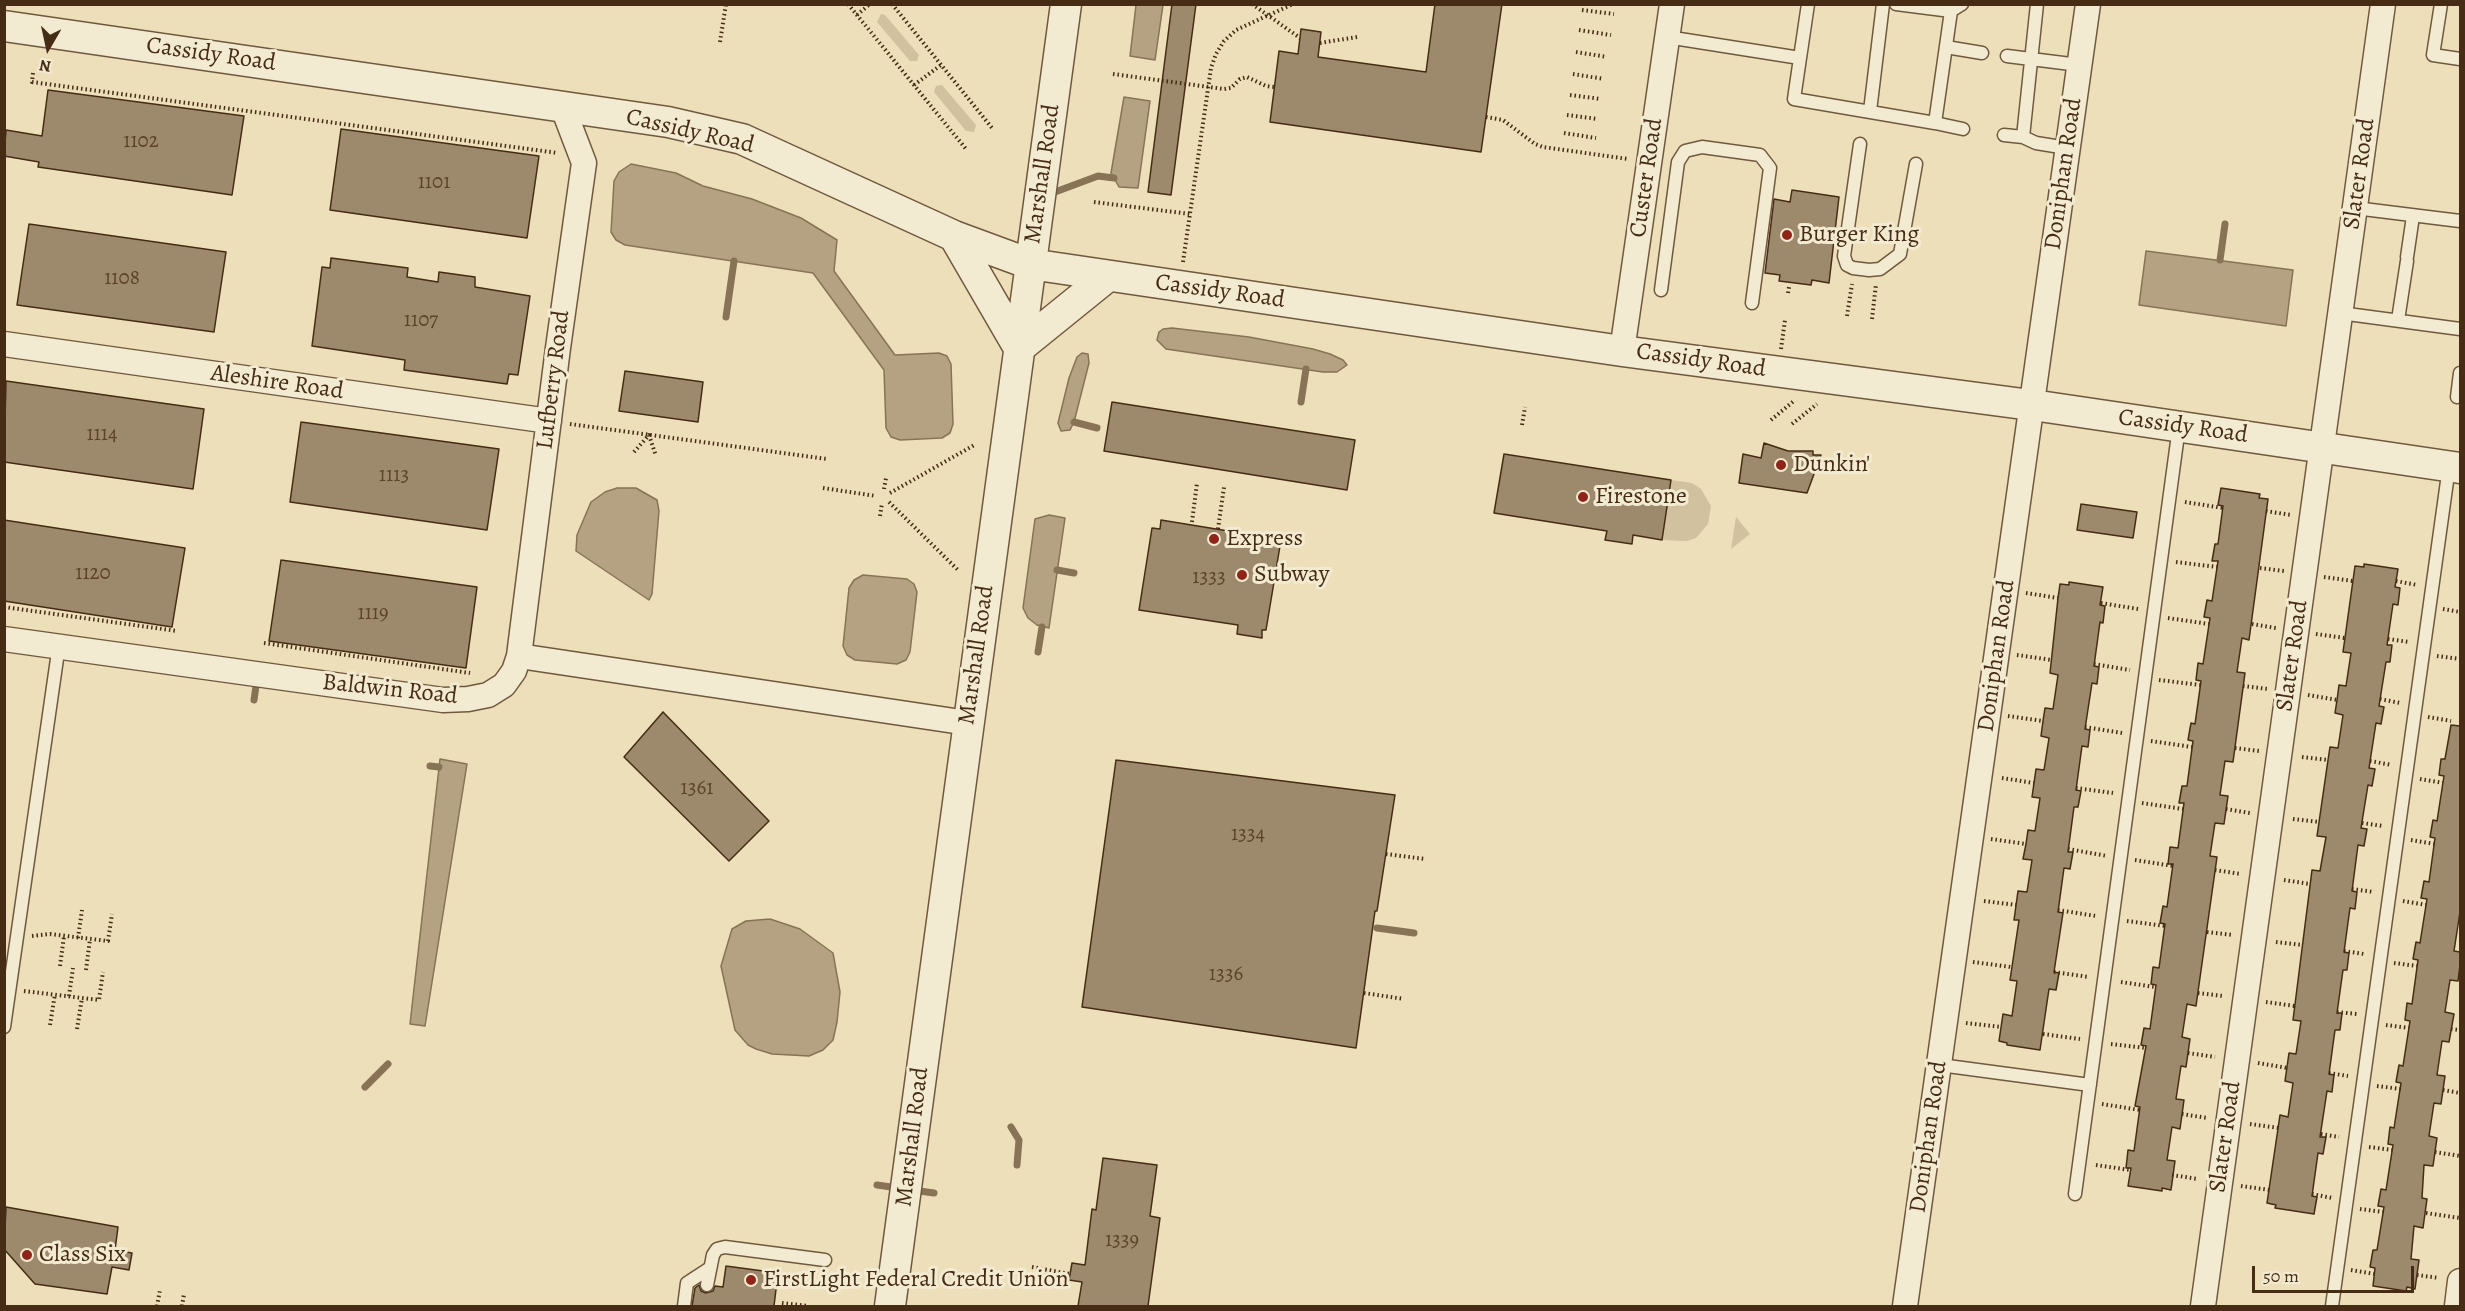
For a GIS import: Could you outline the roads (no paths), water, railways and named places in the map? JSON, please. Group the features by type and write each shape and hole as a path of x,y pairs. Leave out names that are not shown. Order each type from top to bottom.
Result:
{"street":[{"name":"Marshall Road","path":"890,1306 1066,4"},
{"name":"Custer Road","path":"1622,351 1672,4"},
{"name":"Doniphan Road","path":"1905,1306 2088,4"},
{"name":"Slater Road","path":"2203,1306 2383,4"},
{"name":"Cassidy Road","path":"4,26 668,122 742,139 954,236 1030,264 1622,351 2032,405 2455,467"},
{"name":"Lufberry Road","path":"519,656 584,163 563,108"},
{"path":"954,236 1019,348 1108,276"},
{"name":"Aleshire Road","path":"4,344 549,421"},
{"name":"Baldwin Road","path":"4,639 442,700 468,699 488,695 504,685 514,671 519,656"},
{"path":"519,656 968,723"},
{"path":"2457,1306 2460,1281"}],"lane":[{"path":"1808,4 1794,99 1963,129"},
{"path":"1870,111 1883,4"},
{"path":"1896,4 1956,8 1946,48 1935,123"},
{"path":"2023,137 2037,4"},
{"path":"2441,4 2433,55 2460,59"},
{"path":"1667,37 1800,57"},
{"path":"1946,48 1982,53"},
{"path":"2007,56 2079,65"},
{"path":"2004,135 2023,137 2036,143 2067,148"},
{"path":"1860,144 1844,256 1847,265 1853,268 1880,269 1900,254 1916,164"},
{"path":"1661,290 1678,162 1685,151 1702,147 1760,155 1770,168 1752,303"},
{"path":"2355,208 2460,222"},
{"path":"2398,320 2413,216"},
{"path":"2340,313 2460,329"},
{"path":"2457,397 2460,373"},
{"path":"2075,1194 2179,427"},
{"path":"2332,1306 2455,467"},
{"path":"4,1026 58,645"},
{"path":"1940,1065 2090,1085"},
{"path":"707,1285 713,1255 717,1249 725,1247 825,1260"},
{"path":"684,1306 687,1282 710,1268"}],"waterway":[{"path":"1047,195 1098,176 1114,178"},
{"path":"2220,260 2225,224"},
{"path":"726,317 734,261"},
{"path":"1301,402 1306,369"},
{"path":"1074,422 1097,428"},
{"path":"1057,570 1074,573"},
{"path":"1038,652 1042,627"},
{"path":"254,700 257,679"},
{"path":"430,766 439,767"},
{"path":"1377,928 1414,933"},
{"path":"365,1087 388,1064"},
{"path":"1011,1127 1019,1140 1017,1165"},
{"path":"877,1185 898,1188"},
{"path":"912,1190 934,1193"}],"place":[{"name":"Burger King","path":"1787,235"},
{"name":"Dunkin'","path":"1781,465"},
{"name":"Firestone","path":"1583,497"},
{"name":"Express","path":"1214,539"},
{"name":"Subway","path":"1242,575"},
{"name":"Class Six","path":"27,1255"},
{"name":"FirstLight Federal Credit Union","path":"751,1280"}]}
